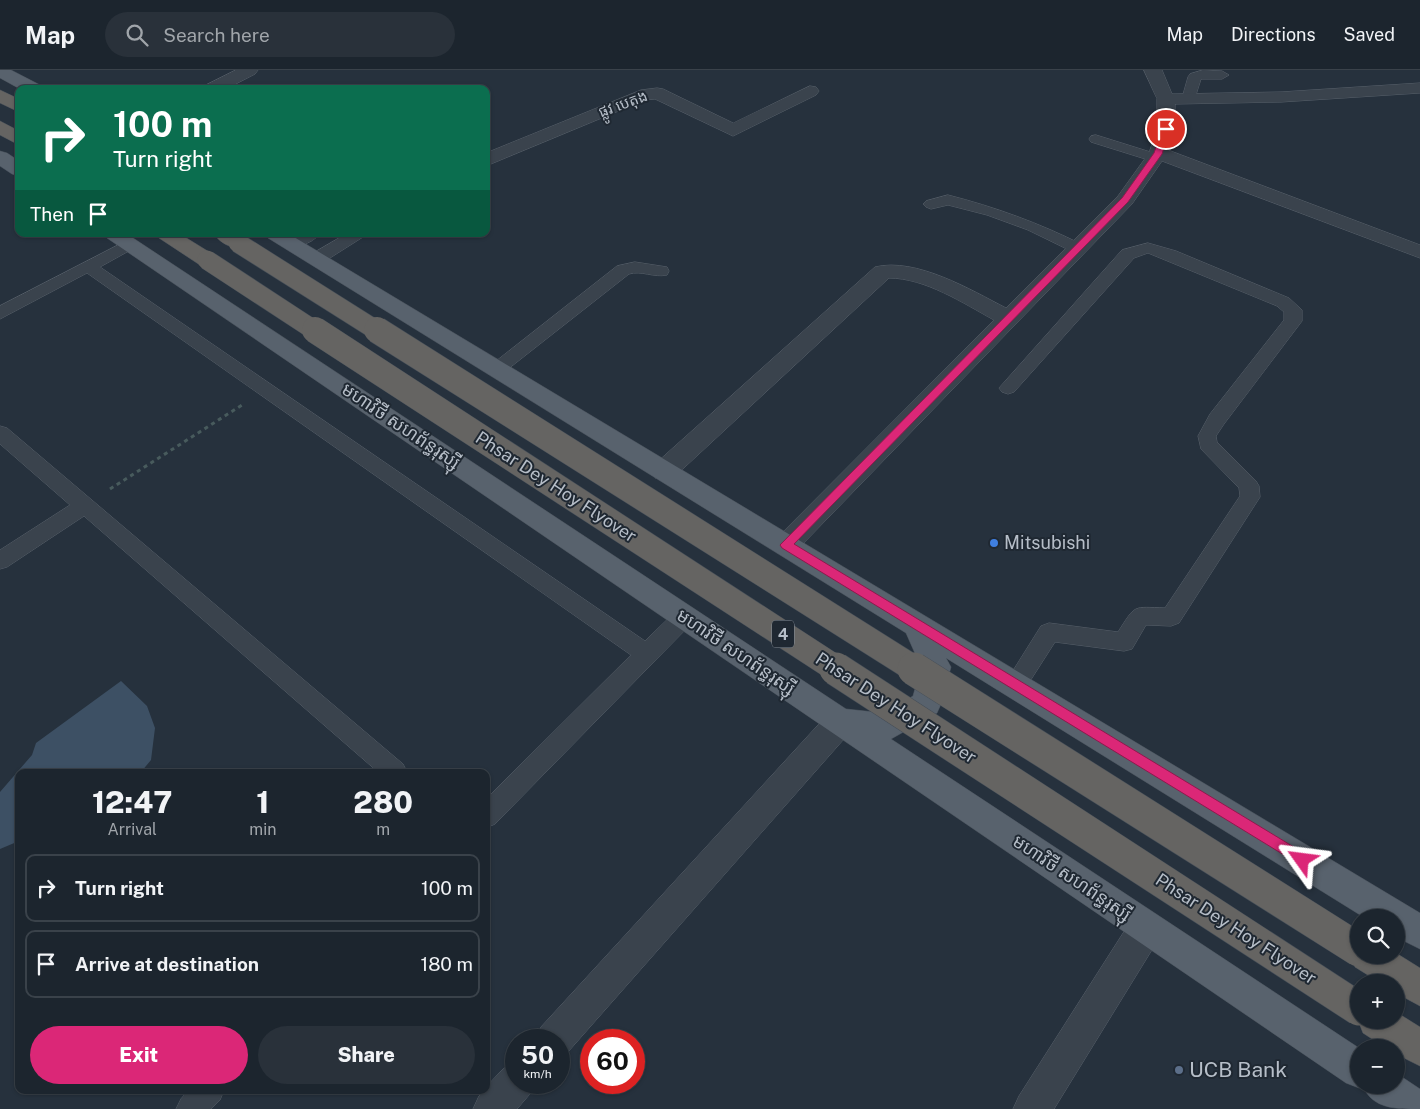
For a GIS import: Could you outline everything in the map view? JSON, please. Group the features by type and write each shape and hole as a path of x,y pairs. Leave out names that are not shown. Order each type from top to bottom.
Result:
{"highway":[{"path":"0,96 15,105"},
{"path":"0,127 15,136"},
{"name":"Phsar Dey Hoy Flyover","path":"171,237 1350,1003"},
{"name":"Phsar Dey Hoy Flyover","path":"231,238 1350,944"},
{"path":"1381,964 1420,988"},
{"path":"1390,1029 1420,1048"}],"main road":[{"path":"0,71 26,85"},
{"path":"0,157 15,167"},
{"name":"មហាវិថី សហព័ន្ធរុស្ស៊ី","path":"122,239 1350,1064"},
{"path":"297,242 497,369 1420,932"},
{"path":"840,722 887,727 926,704 936,667 916,625"},
{"path":"1394,1094 1416,1109"}],"street":[{"path":"220,85 249,70"},
{"path":"786,545 1125,200 1156,156 1166,129 1166,98 1152,70"},
{"path":"1166,98 1281,97 1420,88"},
{"name":"ផ្លូវ បេតុង","path":"490,158 641,95 657,93 733,130 810,91"},
{"path":"1156,156 1420,252"},
{"path":"664,471 883,272 903,271 927,280 1009,318"},
{"path":"564,1029 840,722"},
{"path":"1032,1109 1146,928"},
{"path":"492,1109 505,1094"}],"lane":[{"path":"1189,98 1195,77 1203,74 1222,75"},
{"path":"1096,139 1156,156"},
{"path":"931,204 948,200 992,212 1034,227 1077,248"},
{"path":"297,242 334,237"},
{"path":"0,313 88,266 122,239"},
{"path":"1008,388 1128,254 1148,248 1170,255 1283,302 1293,310 1293,321 1217,419 1207,436 1208,444 1249,486 1250,496 1171,617 1140,616 1124,642 1049,632 1015,685"},
{"path":"88,266 648,655"},
{"path":"497,369 623,270 635,267 661,271"},
{"path":"0,433 391,769"},
{"path":"0,561 84,506"},
{"path":"490,812 684,617"},
{"path":"191,1109 206,1094"}],"path":[{"path":"84,506 212,424"}],"water":[{"path":"121,681 147,706 155,728 151,760 144,769 20,769 32,755 36,743"},
{"path":"15,775 15,843 0,849 0,792"}],"place":[{"name":"Mitsubishi","path":"994,543"},
{"name":"UCB Bank","path":"1179,1070"}],"route":[{"path":"1166,129 1158,154 1125,200 786,545 1302,860"}]}
